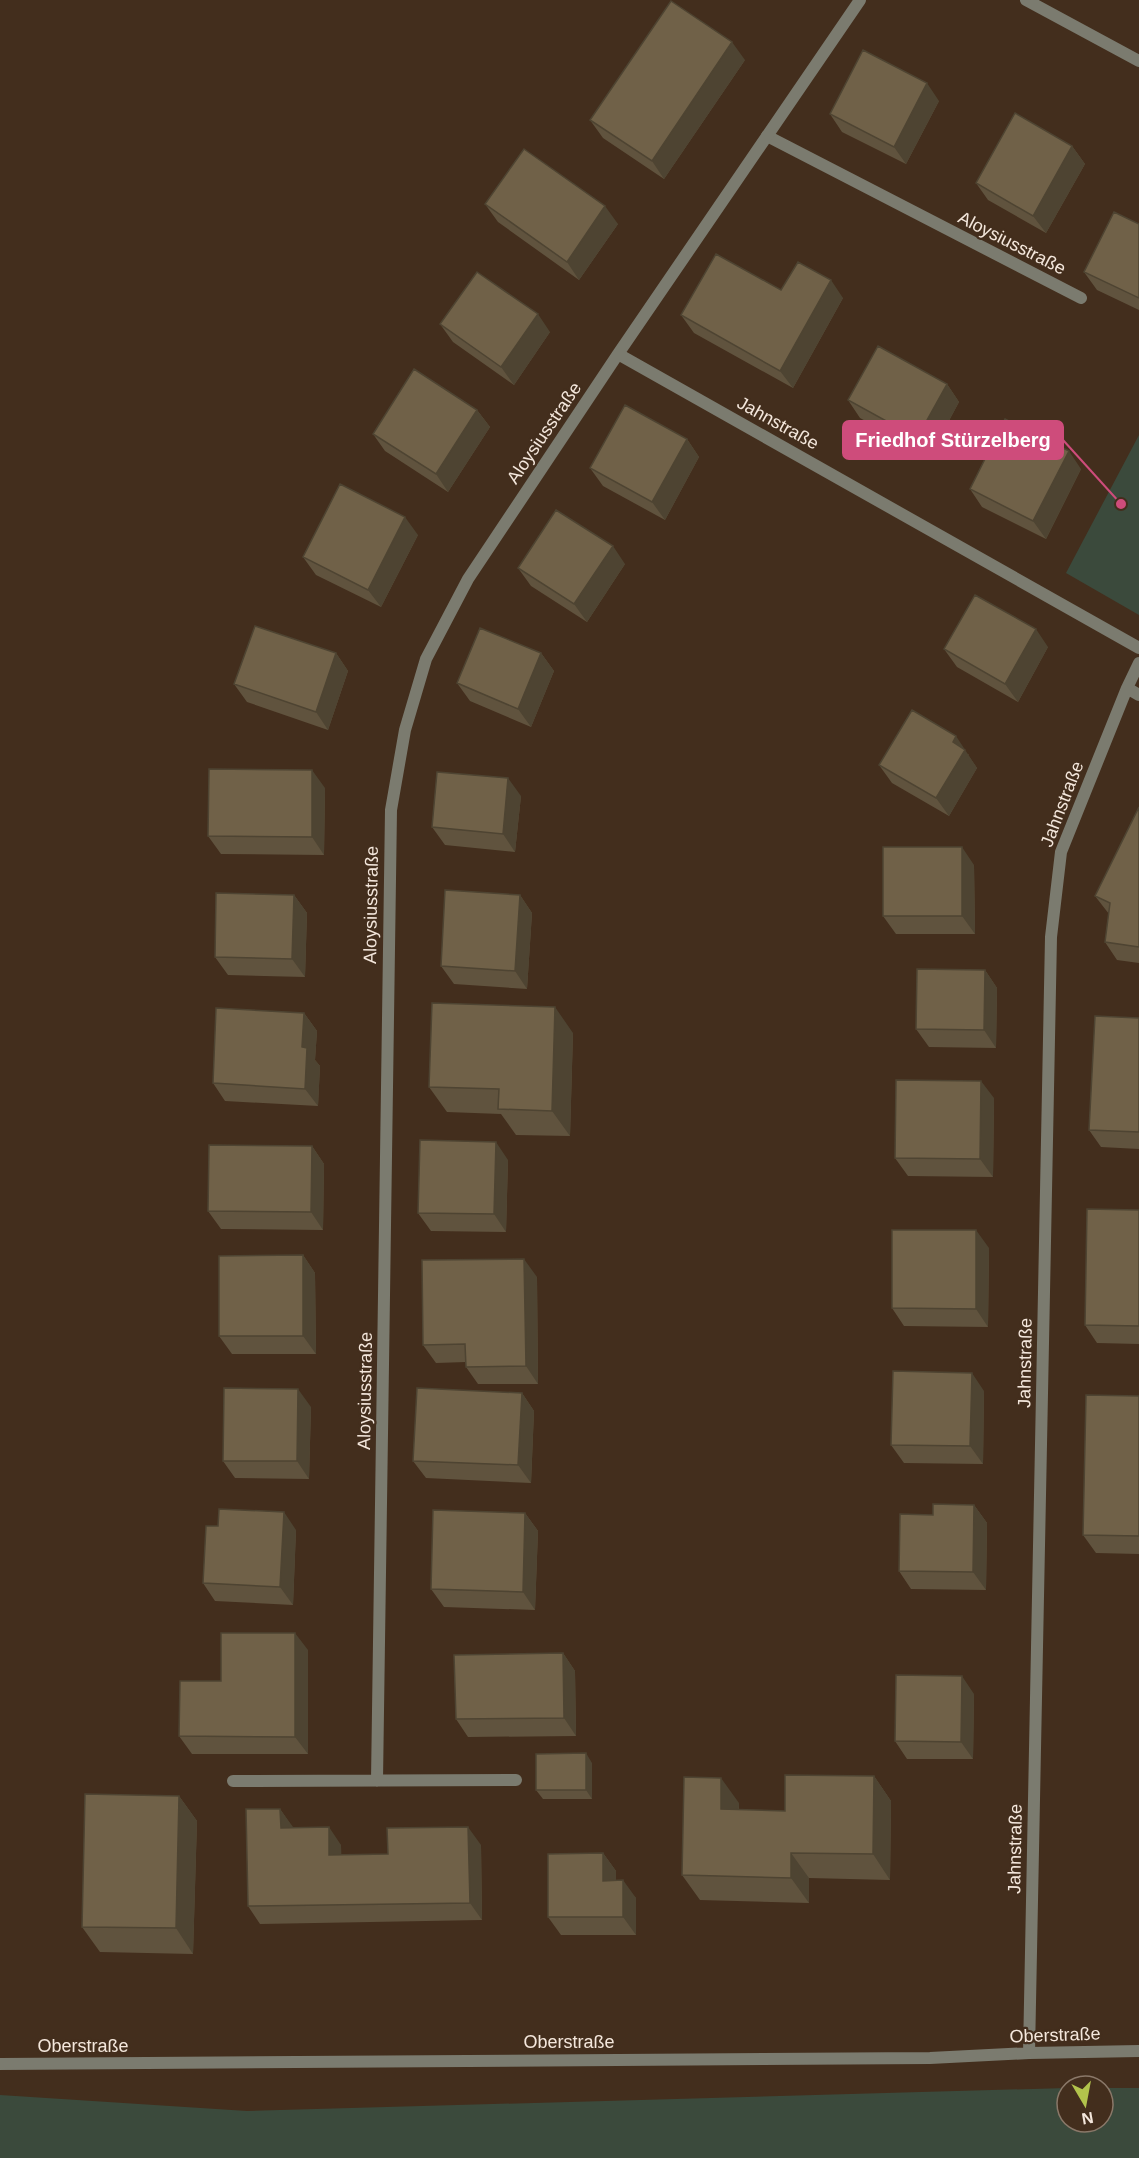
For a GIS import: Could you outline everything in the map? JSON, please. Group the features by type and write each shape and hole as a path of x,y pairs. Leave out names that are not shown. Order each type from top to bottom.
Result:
{"street":[{"name":"Aloysiusstraße","path":"377,1781 391,810 405,730 426,659 468,579 618,354 860,0"},
{"path":"1026,0 1139,61"},
{"name":"Aloysiusstraße","path":"767,136 1081,298"},
{"name":"Jahnstraße","path":"618,354 1139,648"},
{"name":"Jahnstraße","path":"1029,2053 1051,937 1061,852 1139,663"},
{"path":"1127,688 1139,695"},
{"path":"233,1781 516,1780"},
{"name":"Oberstraße","path":"0,2064 918,2058 1139,2050"}],"green space":[{"path":"1139,435 1139,615 1066,573"},
{"path":"1055,2088 1055,2134 1115,2134 1115,2088 1139,2088 1139,2158 0,2158 0,2095 247,2111"}],"building":[{"path":"671,1 732,42 652,161 590,120"},
{"path":"863,50 927,83 894,147 830,114"},
{"path":"1015,113 1072,146 1033,216 976,183"},
{"path":"524,149 605,206 567,262 485,204"},
{"path":"1114,212 1139,224 1139,298 1084,272"},
{"path":"716,254 781,290 798,262 831,280 780,371 681,315"},
{"path":"477,272 538,314 501,367 440,324"},
{"path":"878,346 947,384 917,438 848,400"},
{"path":"414,369 477,410 436,474 373,434"},
{"path":"625,405 687,439 652,502 590,468"},
{"path":"1005,419 1069,451 1033,521 970,489"},
{"path":"340,484 405,517 368,590 303,557"},
{"path":"556,510 613,546 574,604 518,568"},
{"path":"975,595 1036,629 1005,684 944,649"},
{"path":"255,626 336,653 316,712 234,684"},
{"path":"480,628 541,653 518,709 457,683"},
{"path":"912,710 956,736 953,742 965,750 936,798 879,765"},
{"path":"209,769 312,770 312,837 208,836"},
{"path":"437,772 508,778 503,834 432,827"},
{"path":"1139,807 1139,947 1105,942 1110,903 1095,896"},
{"path":"883,847 962,847 962,916 883,916"},
{"path":"445,890 520,895 515,971 441,966"},
{"path":"216,893 294,895 292,959 215,957"},
{"path":"917,969 985,970 984,1030 916,1029"},
{"path":"432,1003 555,1007 552,1111 498,1109 499,1089 429,1087"},
{"path":"216,1008 304,1013 302,1047 307,1048 305,1089 213,1083"},
{"path":"1095,1016 1139,1018 1139,1132 1089,1130"},
{"path":"896,1080 981,1081 980,1159 895,1158"},
{"path":"420,1140 496,1142 494,1214 418,1213"},
{"path":"209,1145 312,1146 311,1212 208,1211"},
{"path":"1087,1209 1139,1210 1139,1326 1085,1325"},
{"path":"892,1230 976,1230 976,1309 892,1308"},
{"path":"303,1255 303,1336 219,1336 219,1256"},
{"path":"524,1259 526,1366 466,1367 465,1344 423,1345 422,1260"},
{"path":"893,1371 972,1373 970,1446 891,1445"},
{"path":"224,1388 298,1389 297,1461 223,1461"},
{"path":"417,1388 522,1393 518,1465 413,1461"},
{"path":"1086,1395 1139,1396 1139,1536 1083,1535"},
{"path":"933,1504 974,1505 973,1572 899,1571 900,1514 933,1515"},
{"path":"219,1509 284,1512 280,1587 203,1583 206,1526 218,1526"},
{"path":"433,1510 525,1513 523,1592 431,1589"},
{"path":"221,1633 295,1633 295,1737 179,1736 180,1681 221,1681"},
{"path":"563,1653 564,1718 456,1719 454,1655"},
{"path":"896,1675 962,1676 961,1742 895,1741"},
{"path":"586,1753 586,1790 536,1790 536,1754"},
{"path":"785,1775 874,1776 873,1854 791,1853 791,1878 682,1875 684,1777 721,1778 721,1809 785,1811"},
{"path":"85,1794 179,1796 176,1928 82,1927"},
{"path":"246,1809 280,1809 281,1828 329,1827 329,1855 388,1854 387,1828 468,1827 470,1903 248,1906"},
{"path":"603,1853 603,1881 623,1880 623,1917 548,1917 548,1854"}],"place":[{"name":"Friedhof Stürzelberg","path":"1121,504"}]}
